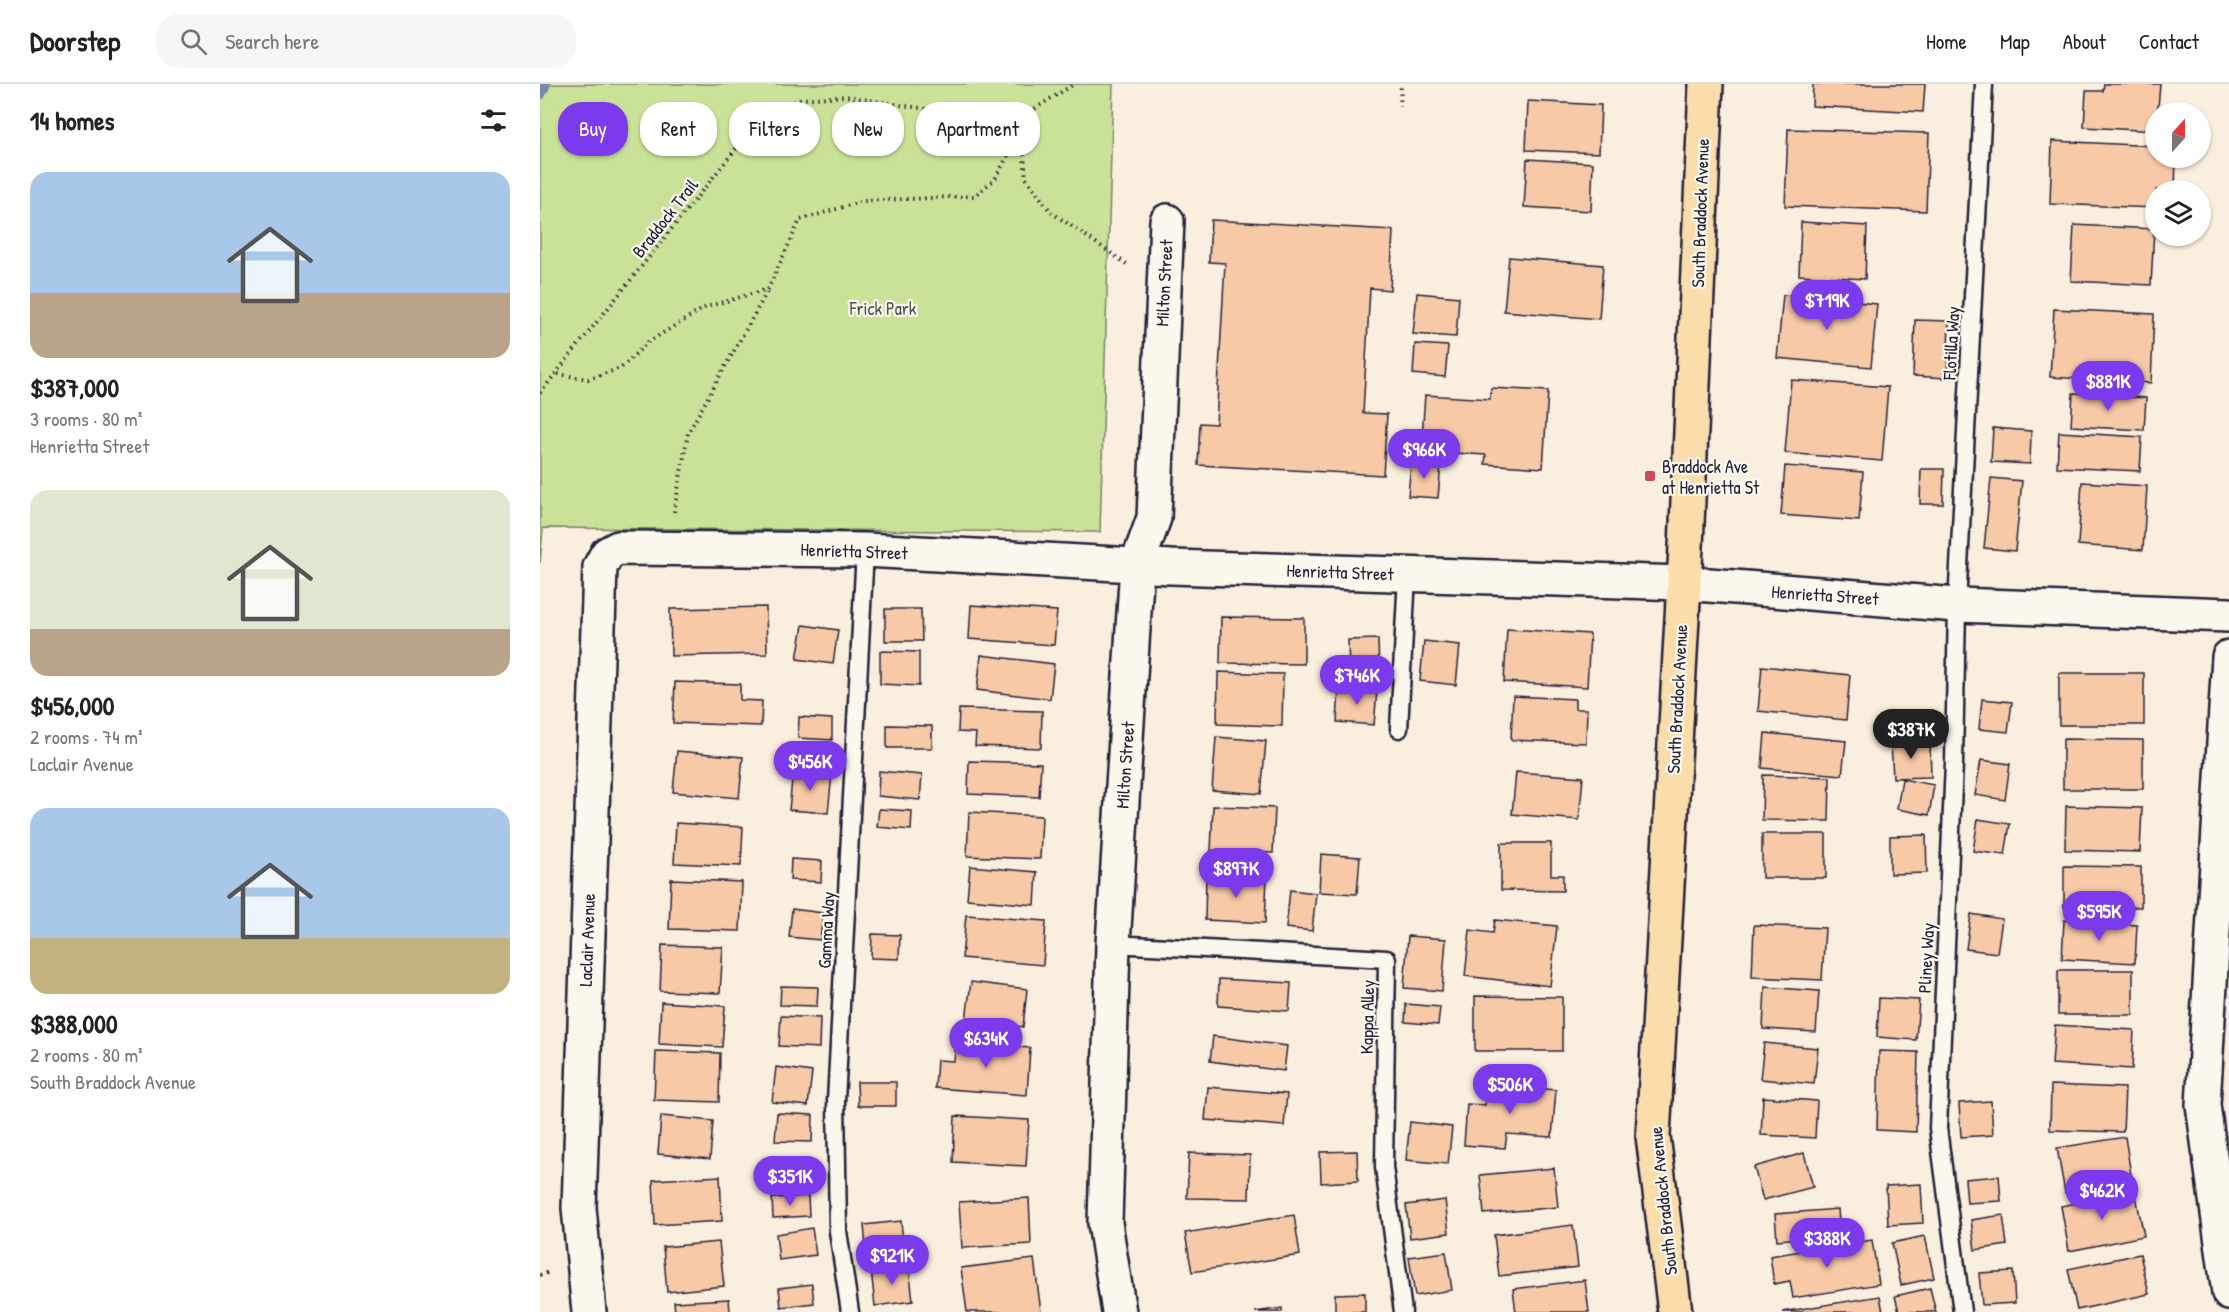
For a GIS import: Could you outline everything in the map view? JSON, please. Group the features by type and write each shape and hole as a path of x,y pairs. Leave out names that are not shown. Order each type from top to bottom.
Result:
{"main road":[{"name":"South Braddock Avenue","path":"1675,1312 1653,1136 1684,583 1706,84"}],"street":[{"name":"Milton Street","path":"1119,1312 1105,1223 1113,944 1137,565 1154,519 1167,221"},
{"name":"Henrietta Street","path":"600,567 607,554 618,548 865,550 1137,565 1684,583 1957,605 2229,615"},
{"name":"Laclair Avenue","path":"589,1312 579,1208 600,567"},
{"path":"2229,657 2203,1105 2229,1293"}],"lane":[{"name":"Flotilla Way","path":"1957,605 1984,84"},
{"name":"Gamma Way","path":"850,1312 838,1231 836,1101 865,550"},
{"path":"1399,729 1407,575"},
{"name":"Pliney Way","path":"1957,605 1954,763 1938,1128 1962,1312"},
{"name":"Kappa Alley","path":"1113,944 1387,959 1384,1167 1402,1312"}],"path":[{"path":"1040,105 1074,84"},
{"path":"1400,107 1401,84"},
{"name":"Braddock Trail","path":"540,393 558,374 763,114 800,99 845,96 916,107"},
{"path":"673,518 688,433 768,289 800,220 863,201 974,196 995,179 1008,156"},
{"path":"1024,156 1026,178 1051,212 1133,269"},
{"path":"558,374 588,379 621,368 648,342 706,307 768,289"}],"green space":[{"name":"Frick Park","path":"540,84 1113,84 1100,532 543,528 540,563"}],"building":[{"path":"1813,84 1925,84 1923,112 1812,106"},
{"path":"2104,84 2160,84 2158,102 2145,102 2145,130 2084,127 2086,91 2103,91"},
{"path":"1528,101 1601,105 1599,153 1526,150"},
{"path":"1788,129 1929,133 1926,211 1785,206"},
{"path":"2052,141 2145,145 2145,168 2176,168 2175,180 2145,180 2145,208 2050,204"},
{"path":"1527,159 1593,163 1591,211 1524,207"},
{"path":"1211,220 1393,230 1390,290 1370,288 1363,413 1387,414 1383,475 1198,465 1200,423 1216,424 1225,263 1209,262"},
{"path":"1801,222 1867,226 1865,279 1799,275"},
{"path":"2074,225 2145,229 2145,246 2153,246 2151,285 2071,281"},
{"path":"1509,257 1603,265 1599,319 1504,311"},
{"path":"1417,293 1459,297 1456,337 1413,334"},
{"path":"1783,295 1877,304 1871,367 1777,358"},
{"path":"2054,309 2154,314 2151,383 2050,377"},
{"path":"1915,320 1949,321 1947,378 1913,376"},
{"path":"1415,344 1448,346 1445,377 1413,374"},
{"path":"1791,380 1888,387 1882,461 1785,453"},
{"path":"1491,388 1548,391 1543,468 1485,464 1486,455 1421,451 1425,395 1490,399"},
{"path":"2073,393 2146,398 2144,430 2071,426"},
{"path":"1993,428 2031,431 2030,464 1991,462"},
{"path":"2059,432 2142,437 2140,471 2057,467"},
{"path":"1411,462 1441,464 1438,498 1408,496"},
{"path":"1785,466 1863,472 1859,521 1781,515"},
{"path":"1921,469 1944,469 1943,504 1920,504"},
{"path":"1991,478 2022,481 2015,551 1984,548"},
{"path":"2082,482 2147,486 2143,550 2078,545"},
{"path":"971,605 1057,611 1054,645 969,639"},
{"path":"766,607 767,654 671,656 670,609"},
{"path":"885,609 921,609 922,641 885,641"},
{"path":"1221,617 1304,618 1304,664 1220,663"},
{"path":"803,625 838,630 833,664 797,659"},
{"path":"1507,629 1590,634 1587,687 1504,682"},
{"path":"1378,639 1379,672 1349,673 1348,640"},
{"path":"1424,641 1460,645 1456,685 1420,681"},
{"path":"880,651 919,652 919,686 880,684"},
{"path":"981,655 1054,664 1050,699 977,690"},
{"path":"1762,666 1850,675 1846,720 1758,711"},
{"path":"1218,672 1283,674 1282,726 1217,724"},
{"path":"2059,673 2144,673 2144,725 2059,725"},
{"path":"675,682 740,684 740,700 762,701 761,726 673,723"},
{"path":"1339,688 1377,691 1374,725 1337,722"},
{"path":"1513,696 1575,699 1575,709 1587,709 1586,743 1511,740"},
{"path":"1982,699 2012,702 2008,732 1979,729"},
{"path":"959,709 1042,711 1041,748 975,746 976,733 958,732"},
{"path":"799,717 832,719 832,740 798,738"},
{"path":"887,725 932,726 932,748 887,748"},
{"path":"1765,733 1846,741 1842,775 1762,768"},
{"path":"1216,737 1266,741 1261,794 1212,790"},
{"path":"2063,739 2143,740 2143,789 2063,789"},
{"path":"1930,742 1931,777 1893,778 1891,743"},
{"path":"677,751 743,757 739,798 673,792"},
{"path":"1981,760 2010,764 2005,800 1975,795"},
{"path":"969,761 1041,763 1039,797 968,794"},
{"path":"793,770 832,774 828,813 789,810"},
{"path":"879,771 922,775 920,800 878,796"},
{"path":"1516,772 1583,777 1579,820 1512,814"},
{"path":"1763,775 1830,777 1829,821 1762,820"},
{"path":"1902,779 1934,785 1929,815 1897,809"},
{"path":"1213,806 1275,808 1273,853 1211,851"},
{"path":"2066,806 2142,808 2140,852 2065,850"},
{"path":"879,809 912,811 911,830 877,827"},
{"path":"969,812 1042,816 1040,859 967,856"},
{"path":"1978,819 2010,824 2005,855 1973,851"},
{"path":"676,823 743,827 741,866 674,863"},
{"path":"1762,834 1826,834 1826,878 1762,878"},
{"path":"1926,835 1927,873 1890,874 1890,836"},
{"path":"1501,843 1551,843 1551,875 1563,875 1563,891 1501,890"},
{"path":"1321,854 1360,857 1357,894 1319,892"},
{"path":"791,859 822,861 821,882 790,880"},
{"path":"970,866 1037,872 1035,905 967,899"},
{"path":"2064,866 2141,867 2141,907 2064,907"},
{"path":"1206,875 1267,877 1265,923 1205,920"},
{"path":"671,879 742,882 740,931 669,929"},
{"path":"1290,890 1316,893 1312,931 1286,928"},
{"path":"792,909 823,913 820,940 789,937"},
{"path":"1971,914 2002,919 1997,953 1966,949"},
{"path":"966,915 1046,921 1043,965 962,958"},
{"path":"1495,920 1557,926 1550,986 1465,976 1470,930 1493,933"},
{"path":"2064,920 2137,925 2135,963 2062,959"},
{"path":"1754,925 1825,928 1822,980 1752,977"},
{"path":"872,934 900,935 899,959 871,958"},
{"path":"1408,936 1446,939 1442,991 1404,988"},
{"path":"662,945 723,947 720,993 660,991"},
{"path":"2058,970 2133,970 2133,1015 2058,1015"},
{"path":"1219,979 1291,983 1289,1011 1218,1006"},
{"path":"971,982 1027,989 1023,1027 966,1020"},
{"path":"781,986 818,987 817,1006 780,1005"},
{"path":"1765,987 1819,991 1816,1032 1763,1029"},
{"path":"1475,996 1562,997 1562,1051 1475,1051"},
{"path":"1879,998 1919,1000 1916,1040 1877,1037"},
{"path":"661,1002 725,1006 722,1047 659,1044"},
{"path":"1406,1004 1440,1007 1438,1025 1405,1022"},
{"path":"781,1016 820,1018 819,1048 779,1046"},
{"path":"2055,1025 2134,1030 2132,1069 2052,1064"},
{"path":"1213,1036 1287,1046 1284,1071 1210,1061"},
{"path":"956,1042 1030,1048 1027,1095 935,1088 937,1060 954,1061"},
{"path":"1764,1043 1818,1048 1814,1084 1760,1079"},
{"path":"656,1051 720,1053 719,1102 654,1100"},
{"path":"1879,1051 1918,1052 1916,1132 1877,1130"},
{"path":"776,1067 812,1072 808,1106 772,1102"},
{"path":"857,1082 896,1082 896,1106 858,1106"},
{"path":"1487,1084 1556,1090 1552,1137 1507,1134 1505,1148 1464,1145 1467,1104 1485,1105"},
{"path":"2051,1085 2125,1088 2123,1132 2050,1130"},
{"path":"1208,1087 1287,1094 1284,1126 1205,1120"},
{"path":"1763,1097 1817,1101 1815,1138 1761,1135"},
{"path":"1991,1101 1993,1135 1961,1137 1959,1103"},
{"path":"777,1113 813,1115 812,1142 775,1141"},
{"path":"661,1116 713,1121 710,1159 658,1154"},
{"path":"955,1116 1029,1120 1026,1166 953,1162"},
{"path":"1410,1122 1452,1127 1448,1164 1406,1160"},
{"path":"2125,1137 2132,1181 2065,1193 2057,1148"},
{"path":"1357,1151 1358,1181 1321,1183 1320,1152"},
{"path":"1189,1153 1250,1155 1249,1199 1187,1198"},
{"path":"1804,1153 1813,1187 1763,1200 1754,1167"},
{"path":"1554,1168 1558,1207 1484,1214 1480,1175"},
{"path":"720,1176 722,1221 655,1225 653,1180"},
{"path":"1999,1176 2001,1201 1967,1203 1965,1179"},
{"path":"1921,1184 1923,1223 1888,1225 1886,1186"},
{"path":"2135,1191 2144,1236 2069,1251 2061,1206"},
{"path":"808,1196 809,1216 773,1218 772,1198"},
{"path":"1029,1198 1031,1244 962,1248 959,1202"},
{"path":"1445,1200 1449,1233 1410,1238 1406,1205"},
{"path":"1838,1209 1840,1235 1777,1240 1775,1214"},
{"path":"1294,1215 1300,1255 1192,1272 1185,1233"},
{"path":"2003,1215 2007,1245 1975,1250 1971,1220"},
{"path":"901,1221 904,1255 867,1259 864,1225"},
{"path":"1573,1225 1578,1267 1499,1276 1494,1235"},
{"path":"812,1228 816,1255 779,1260 776,1234"},
{"path":"1925,1236 1934,1278 1901,1285 1892,1243"},
{"path":"1872,1240 1879,1284 1793,1298 1790,1281 1774,1284 1770,1256"},
{"path":"719,1242 724,1286 667,1292 663,1247"},
{"path":"1446,1252 1452,1290 1415,1296 1409,1257"},
{"path":"2140,1254 2149,1294 2077,1310 2068,1269"},
{"path":"1034,1259 1041,1312 967,1312 961,1268"},
{"path":"909,1266 913,1301 875,1306 871,1269"},
{"path":"2013,1271 2015,1303 1982,1305 1979,1273"},
{"path":"1585,1280 1589,1312 1516,1312 1513,1289"},
{"path":"812,1284 814,1303 781,1307 779,1288"},
{"path":"1930,1288 1936,1312 1899,1312 1895,1296"},
{"path":"1365,1293 1365,1312 1335,1312 1335,1294"},
{"path":"1880,1296 1883,1312 1782,1312"},
{"path":"729,1299 730,1312 675,1312 674,1302"},
{"path":"1282,1308 1282,1312 1255,1312"}],"waterway":[{"path":"540,94 545,84"}],"place":[{"name":"Braddock Ave at Henrietta St","path":"1650,476"}]}
